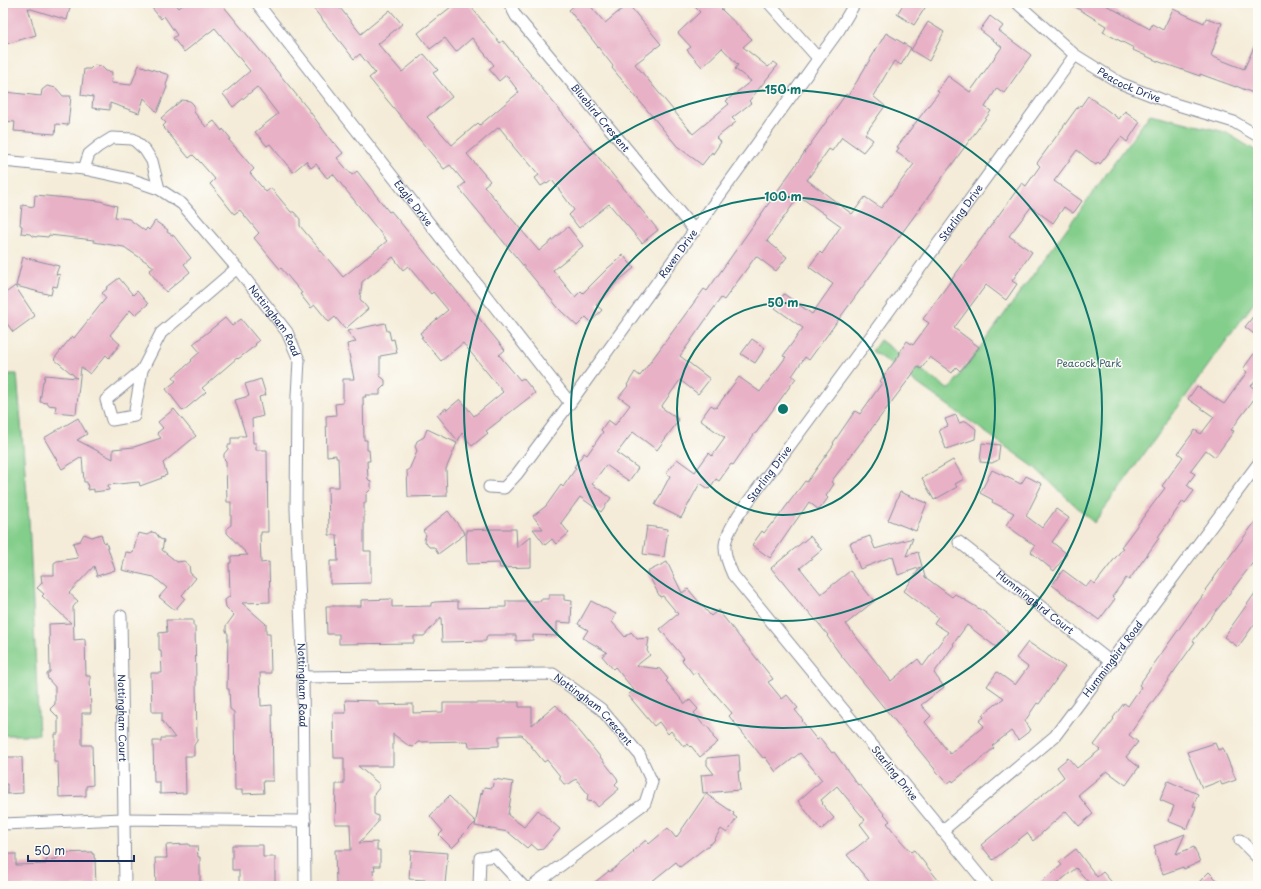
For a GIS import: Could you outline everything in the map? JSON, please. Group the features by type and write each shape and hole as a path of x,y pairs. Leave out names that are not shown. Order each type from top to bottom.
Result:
{"street":[{"name":"Eagle Drive","path":"257,3 570,403"},
{"name":"Bluebird Crescent","path":"509,3 516,16 695,230"},
{"path":"769,3 818,58"},
{"name":"Raven Drive","path":"489,487 504,488 517,474 570,403 839,30 855,3"},
{"name":"Peacock Drive","path":"1017,3 1075,55 1120,83 1168,102 1234,122 1258,136"},
{"name":"Starling Drive","path":"988,886 733,575 727,562 724,550 727,534 739,514 868,340 1075,55"},
{"path":"84,169 89,154 112,138 133,139 145,150 152,161 159,189"},
{"name":"Nottingham Road","path":"3,162 84,169 130,179 159,189 182,204 237,268 287,332 299,360 297,396 296,509 303,677 305,822"},
{"path":"142,370 161,333 237,268"},
{"name":"Hummingbird Road","path":"942,831 1056,736 1258,464"},
{"name":"Hummingbird Court","path":"959,542 1111,662"},
{"name":"Nottingham Court","path":"121,616 125,886"},
{"name":"Nottingham Crescent","path":"303,677 553,674 601,709 639,754 652,782 645,803 533,886"},
{"path":"3,824 123,820 305,822 306,886"},
{"path":"1240,840 1258,858"},
{"path":"479,886 480,858 495,856 523,886"}],"green space":[{"name":"Peacock Park","path":"1150,114 1225,132 1258,152 1258,297 1094,523 1034,467 872,351 880,340 949,390"},
{"path":"3,374 17,374 29,518 39,735 3,735"}],"building":[{"path":"8,3 71,3 67,20 28,8 36,35 3,45 3,5"},
{"path":"159,3 175,3 179,8 185,3 221,3 308,109 333,143 334,142 343,153 337,158 352,175 357,171 389,212 391,211 505,350 499,355 520,380 523,378 535,393 486,431 488,433 472,446 462,433 458,441 437,415 446,408 447,410 460,399 474,416 503,392 463,343 441,361 421,337 423,337 420,333 448,310 433,292 431,294 408,266 403,270 393,257 362,282 360,299 368,309 345,329 335,317 329,322 315,305 311,308 300,294 302,293 254,238 259,233 240,210 234,214 210,184 215,179 193,155 189,158 164,128 163,126 166,123 161,118 182,100 190,101 194,105 194,112 206,127 214,121 222,131 223,129 231,139 229,140 254,169 250,173 266,192 271,188 291,212 294,212 300,219 300,226 343,277 387,241 333,174 327,178 316,164 311,168 306,161 293,172 270,144 267,146 255,132 278,114 257,87 233,107 223,94 250,71 215,28 184,52 173,38 177,35 164,16 161,19 152,8"},
{"path":"309,3 336,3 361,34 390,10 402,24 378,44 402,72 424,54 438,70 433,73 452,97 427,117 452,145 478,123 480,125 519,92 506,75 499,81 489,69 494,65 472,38 456,52 445,38 430,49 418,33 456,3 468,3 500,43 503,41 658,230 642,243 609,204 579,228 569,215 574,210 552,180 541,186 535,178 539,175 512,145 513,144 499,127 467,154 490,181 484,186 539,251 568,227 583,246 553,270 575,297 581,291 583,293 623,255 634,268 617,282 596,305 602,310 591,322 586,317 577,326 560,310 459,188 465,183 450,165 444,169 369,78 375,73 360,54 354,59"},
{"path":"577,3 588,3 605,23 628,4 661,44 635,64 693,134 729,104 726,101 751,81 735,69 738,65 722,48 702,67 687,50 691,47 678,33 700,12 691,3 728,3 721,9 752,39 743,47 768,67 774,62 778,65 749,101 751,103 732,118 736,122 716,138 721,142 713,154 712,152 702,165 677,146 612,68 613,66 569,10"},
{"path":"904,3 928,3 914,25 897,14"},
{"path":"1069,3 1102,3 1150,29 1152,24 1163,30 1173,9 1204,23 1206,18 1222,23 1211,56 1244,69 1258,38 1258,95 1236,86 1200,74 1200,76 1157,61 1133,50 1134,48 1103,32 1106,26"},
{"path":"990,16 1003,26 999,31 1031,55 1004,93 997,88 985,107 991,111 809,360 805,357 792,376 796,378 733,465 731,464 719,481 716,479 709,489 700,483 681,518 655,505 670,476 666,473 677,459 695,472 709,453 712,456 725,438 700,420 711,405 716,408 739,377 760,392 786,357 783,356 803,328 775,308 784,294 812,314 833,284 809,267 820,252 822,254 841,226 799,196 767,241 787,257 776,271 756,256 724,300 721,298 680,356 710,379 698,394 680,380 661,407 679,420 657,450 633,432 617,453 638,468 629,481 606,465 592,484 611,498 601,512 580,497 561,523 569,533 556,544 552,539 545,545 533,529 543,529 533,516 546,506 561,485 563,487 584,453 587,455 603,432 601,430 608,420 615,425 630,405 619,397 628,386 627,385 635,372 640,376 704,289 707,291 846,94 848,96 886,33 911,48 901,65 894,61 873,96 885,106 865,134 873,140 863,152 842,137 832,151 829,149 807,180 852,214 865,197 881,208 914,164 896,152 899,148 897,147 939,92 937,91 948,76 970,92 1002,47 980,30"},
{"path":"928,22 944,32 929,61 911,50"},
{"path":"94,65 101,66 106,71 112,72 111,83 131,85 139,65 169,75 166,85 167,87 157,112 144,98 139,113 110,103 110,110 92,108 93,97 81,95 84,69 90,69"},
{"path":"47,86 56,88 63,96 71,96 68,125 56,124 55,134 14,131 15,122 3,121 5,92 41,96 42,90"},
{"path":"1088,96 1119,119 1125,111 1140,122 1127,142 1121,137 1100,164 1098,162 1096,165 1077,150 1054,181 1082,201 1073,213 1064,207 1053,223 1031,207 1009,236 1032,252 1012,281 1017,284 1006,300 986,285 954,328 979,347 969,361 960,371 956,367 952,373 930,357 921,369 918,367 831,482 834,484 826,496 828,498 819,510 809,502 770,558 752,545 762,531 764,533 772,523 773,524 805,481 807,482 855,411 860,414 882,383 880,381 900,354 899,353 907,341 913,345 929,323 923,319 1022,183 1026,186 1040,166 1037,163 1079,105 1081,106"},
{"path":"35,195 100,201 117,206 115,217 129,219 145,231 147,228 149,230 155,221 174,236 191,258 184,264 190,272 166,292 149,271 154,267 124,247 94,242 94,240 49,235 48,237 36,237 30,234 21,233 22,226 20,225 22,205 34,207"},
{"path":"23,257 59,266 56,274 60,275 57,287 53,286 51,295 16,286"},
{"path":"119,278 133,295 137,291 148,304 135,315 130,310 110,335 120,344 109,358 106,355 90,374 81,367 76,414 55,412 56,406 40,402 45,375 77,378 54,359 72,336 74,338 106,298 102,293 107,289 106,288"},
{"path":"15,286 35,316 13,332 3,318 3,295"},
{"path":"1258,310 1258,337 1245,327"},
{"path":"225,318 232,326 241,319 259,341 202,388 206,392 183,411 166,389 176,381 173,377 200,352 193,344"},
{"path":"385,323 391,340 394,339 397,353 380,356 380,376 385,380 385,385 380,390 380,395 365,395 366,397 363,397 364,440 367,440 367,450 369,450 370,461 367,461 368,479 371,482 371,489 366,494 366,503 364,503 364,551 371,551 371,583 330,584 330,561 338,561 337,535 329,535 328,487 339,487 339,482 338,458 336,458 336,455 327,456 326,416 336,415 335,404 343,403 343,379 354,379 347,344 356,342 347,331"},
{"path":"752,339 765,348 755,363 741,354"},
{"path":"1258,348 1258,380 1257,379 1251,386 1258,391 1253,398 1254,399 1231,430 1234,431 1215,457 1206,450 1190,471 1195,474 1187,485 1194,491 1185,503 1183,501 1129,580 1126,578 1112,597 1115,599 1099,620 1052,585 1063,570 1086,587 1091,581 1095,584 1123,548 1121,547 1165,488 1162,486 1183,457 1178,453 1195,430 1201,434 1214,417 1188,399 1197,386 1224,404 1247,372 1243,369"},
{"path":"261,379 266,395 259,397 263,416 252,419 253,443 256,443 256,450 267,450 268,532 261,532 260,535 261,563 269,562 270,602 242,603 266,624 266,634 270,634 271,673 260,673 261,706 272,705 273,781 263,781 264,793 242,794 242,790 235,790 234,712 230,709 229,689 227,689 228,634 226,631 226,626 234,615 226,607 225,600 230,596 229,563 231,563 231,556 248,555 227,533 227,528 231,525 231,502 227,502 226,461 224,459 224,454 228,449 228,445 231,445 231,438 246,436 235,400 249,396 245,384"},
{"path":"174,409 196,436 163,463 167,475 140,486 139,482 108,485 109,490 94,492 94,489 88,490 87,482 84,482 82,457 62,469 44,438 78,418 87,434 77,440 113,459 113,449 134,447 161,438 157,433 163,428 158,422"},
{"path":"956,415 959,423 966,421 976,429 975,439 946,449 939,430 948,426 945,419"},
{"path":"427,429 457,443 446,469 447,496 408,497 407,470 409,470 417,451 415,446 417,441 424,437"},
{"path":"982,443 1000,445 998,460 992,463 980,462"},
{"path":"953,460 964,479 955,484 957,487 934,500 922,478"},
{"path":"992,470 1021,484 1026,476 1042,484 1026,516 1042,528 1056,509 1069,518 1052,542 1067,554 1054,571 1031,552 1035,546 1006,525 1014,513 992,502 993,500 980,493"},
{"path":"900,492 927,503 916,531 888,520"},
{"path":"448,511 465,534 438,554 434,547 429,547 424,540 426,535 423,531"},
{"path":"1258,518 1258,556 1193,641 1195,642 1129,735 1138,742 1126,757 1139,767 1126,785 1107,771 1078,795 1093,814 1079,826 1066,811 1033,841 1027,833 993,860 981,845 1064,777 1057,767 1068,758 1077,768 1100,750 1094,745 1124,703 1128,706 1141,687 1139,685 1206,591 1205,590"},
{"path":"647,526 668,529 664,557 643,554"},
{"path":"516,529 517,548 531,536 531,567 500,568 499,563 467,564 466,530"},
{"path":"152,532 156,533 160,539 164,540 162,550 177,562 184,561 189,565 190,573 196,578 182,595 185,598 175,610 159,597 167,588 154,577 122,570 126,552 133,553 138,533 147,535"},
{"path":"84,534 92,537 101,534 104,543 106,542 115,570 97,576 94,566 69,593 78,601 73,607 74,640 85,639 86,676 90,676 91,713 82,713 82,745 92,745 93,785 86,786 86,796 59,797 58,762 54,762 55,734 58,734 58,717 50,709 55,704 55,687 48,679 47,674 50,672 49,624 71,623 42,596 44,594 37,588 42,583 41,575 54,575 54,563 57,561 78,558 73,543 80,541"},
{"path":"810,536 822,550 800,568 821,594 850,571 874,601 846,624 891,681 918,659 923,666 948,632 934,623 938,617 904,591 921,567 898,575 893,556 860,569 850,543 870,536 875,549 913,538 906,556 918,552 925,577 952,597 955,594 986,613 1008,632 996,647 967,625 934,673 944,687 921,705 931,716 925,722 950,754 984,726 979,721 984,717 982,715 1004,698 987,686 997,672 1015,685 1028,667 1016,658 1028,642 1065,667 1025,721 1031,730 1018,740 1011,731 992,746 994,748 953,782 952,780 947,784 840,654 827,636 828,635 807,610 806,611 771,568"},
{"path":"667,562 682,593 688,589 711,616 718,610 773,679 768,682 782,699 787,695 798,708 795,710 803,720 802,721 817,740 820,738 832,753 834,752 858,785 859,784 890,821 887,823 901,841 911,852 914,850 943,886 873,886 847,855 870,837 860,824 865,820 837,786 821,800 823,803 822,804 834,818 821,830 798,801 822,780 800,753 776,772 765,757 763,758 729,716 732,713 696,672 693,674 682,660 684,658 660,629 678,614 663,596 660,597 647,572"},
{"path":"1258,589 1258,619 1238,647 1224,637"},
{"path":"549,595 564,595 564,600 572,601 571,623 557,622 557,636 533,635 533,640 516,641 516,635 488,635 486,637 486,641 442,642 441,617 424,636 414,636 414,643 339,644 339,634 327,634 326,606 361,606 361,600 392,599 392,607 431,606 431,603 435,602 458,601 458,608 506,607 506,601 541,601 541,599 549,599"},
{"path":"591,601 616,614 612,622 625,637 631,632 637,639 649,638 647,651 650,655 636,666 660,669 668,679 666,681 685,704 690,700 698,709 694,713 704,726 707,726 713,734 713,737 718,742 700,757 688,744 684,747 671,731 668,734 659,722 654,726 628,695 634,690 615,667 613,669 602,656 607,652 583,638 588,630 578,624"},
{"path":"166,620 193,620 193,626 195,626 197,741 194,745 194,756 185,756 186,793 160,794 160,782 154,782 153,741 161,741 161,738 175,738 162,721 162,712 152,712 151,673 162,673 161,650 159,650 159,633 167,632"},
{"path":"345,700 378,701 378,705 413,704 413,713 443,712 443,703 519,702 519,707 532,707 532,725 556,705 581,733 617,778 618,781 615,784 619,789 598,807 594,802 587,801 588,794 576,779 569,784 564,784 560,779 560,776 547,760 544,762 522,735 499,736 499,746 469,747 468,741 418,742 413,747 409,746 393,734 393,766 358,766 379,784 379,788 374,794 374,814 378,816 378,822 359,843 377,842 377,850 380,850 380,866 374,866 375,870 373,870 374,886 336,886 335,850 351,850 350,824 335,824 336,784 344,784 344,758 334,758 333,713 346,713"},
{"path":"1215,743 1218,750 1223,748 1236,780 1222,785 1220,781 1202,788 1187,752"},
{"path":"739,755 740,771 738,771 740,790 703,793 701,775 714,774 707,765 707,758"},
{"path":"3,757 22,757 23,793 7,794 7,784 3,784"},
{"path":"494,779 513,782 508,815 524,827 538,810 560,829 543,849 538,850 531,844 527,848 508,832 475,826 481,793 482,794 484,787 492,788"},
{"path":"1168,781 1198,794 1193,806 1196,807 1187,829 1168,821 1174,806 1160,800"},
{"path":"706,794 734,813 733,815 737,818 727,833 721,829 713,842 680,867 676,862 646,886 590,886 609,871 610,872 646,840 649,844 668,828 676,838"},
{"path":"449,796 476,822 452,848 439,835 443,831 430,816"},
{"path":"1185,834 1176,854 1194,847 1200,862 1184,869 1183,867 1163,874 1154,846"},
{"path":"189,844 189,846 197,846 198,857 200,857 200,886 156,886 155,858 167,858 166,845"},
{"path":"232,845 263,845 263,857 275,857 275,886 239,886 239,870 232,870"},
{"path":"1076,849 1097,877 1103,872 1115,886 1087,886 1090,884 1076,868 1054,886 1036,886 1062,865 1059,862"},
{"path":"411,850 448,853 445,884 426,882 426,880 409,879"},
{"path":"92,852 95,858 96,886 3,886 3,854 16,854 16,865 46,864 46,860 57,859 57,855 60,855 60,853"},
{"path":"1209,872 1223,886 1195,886"}]}
